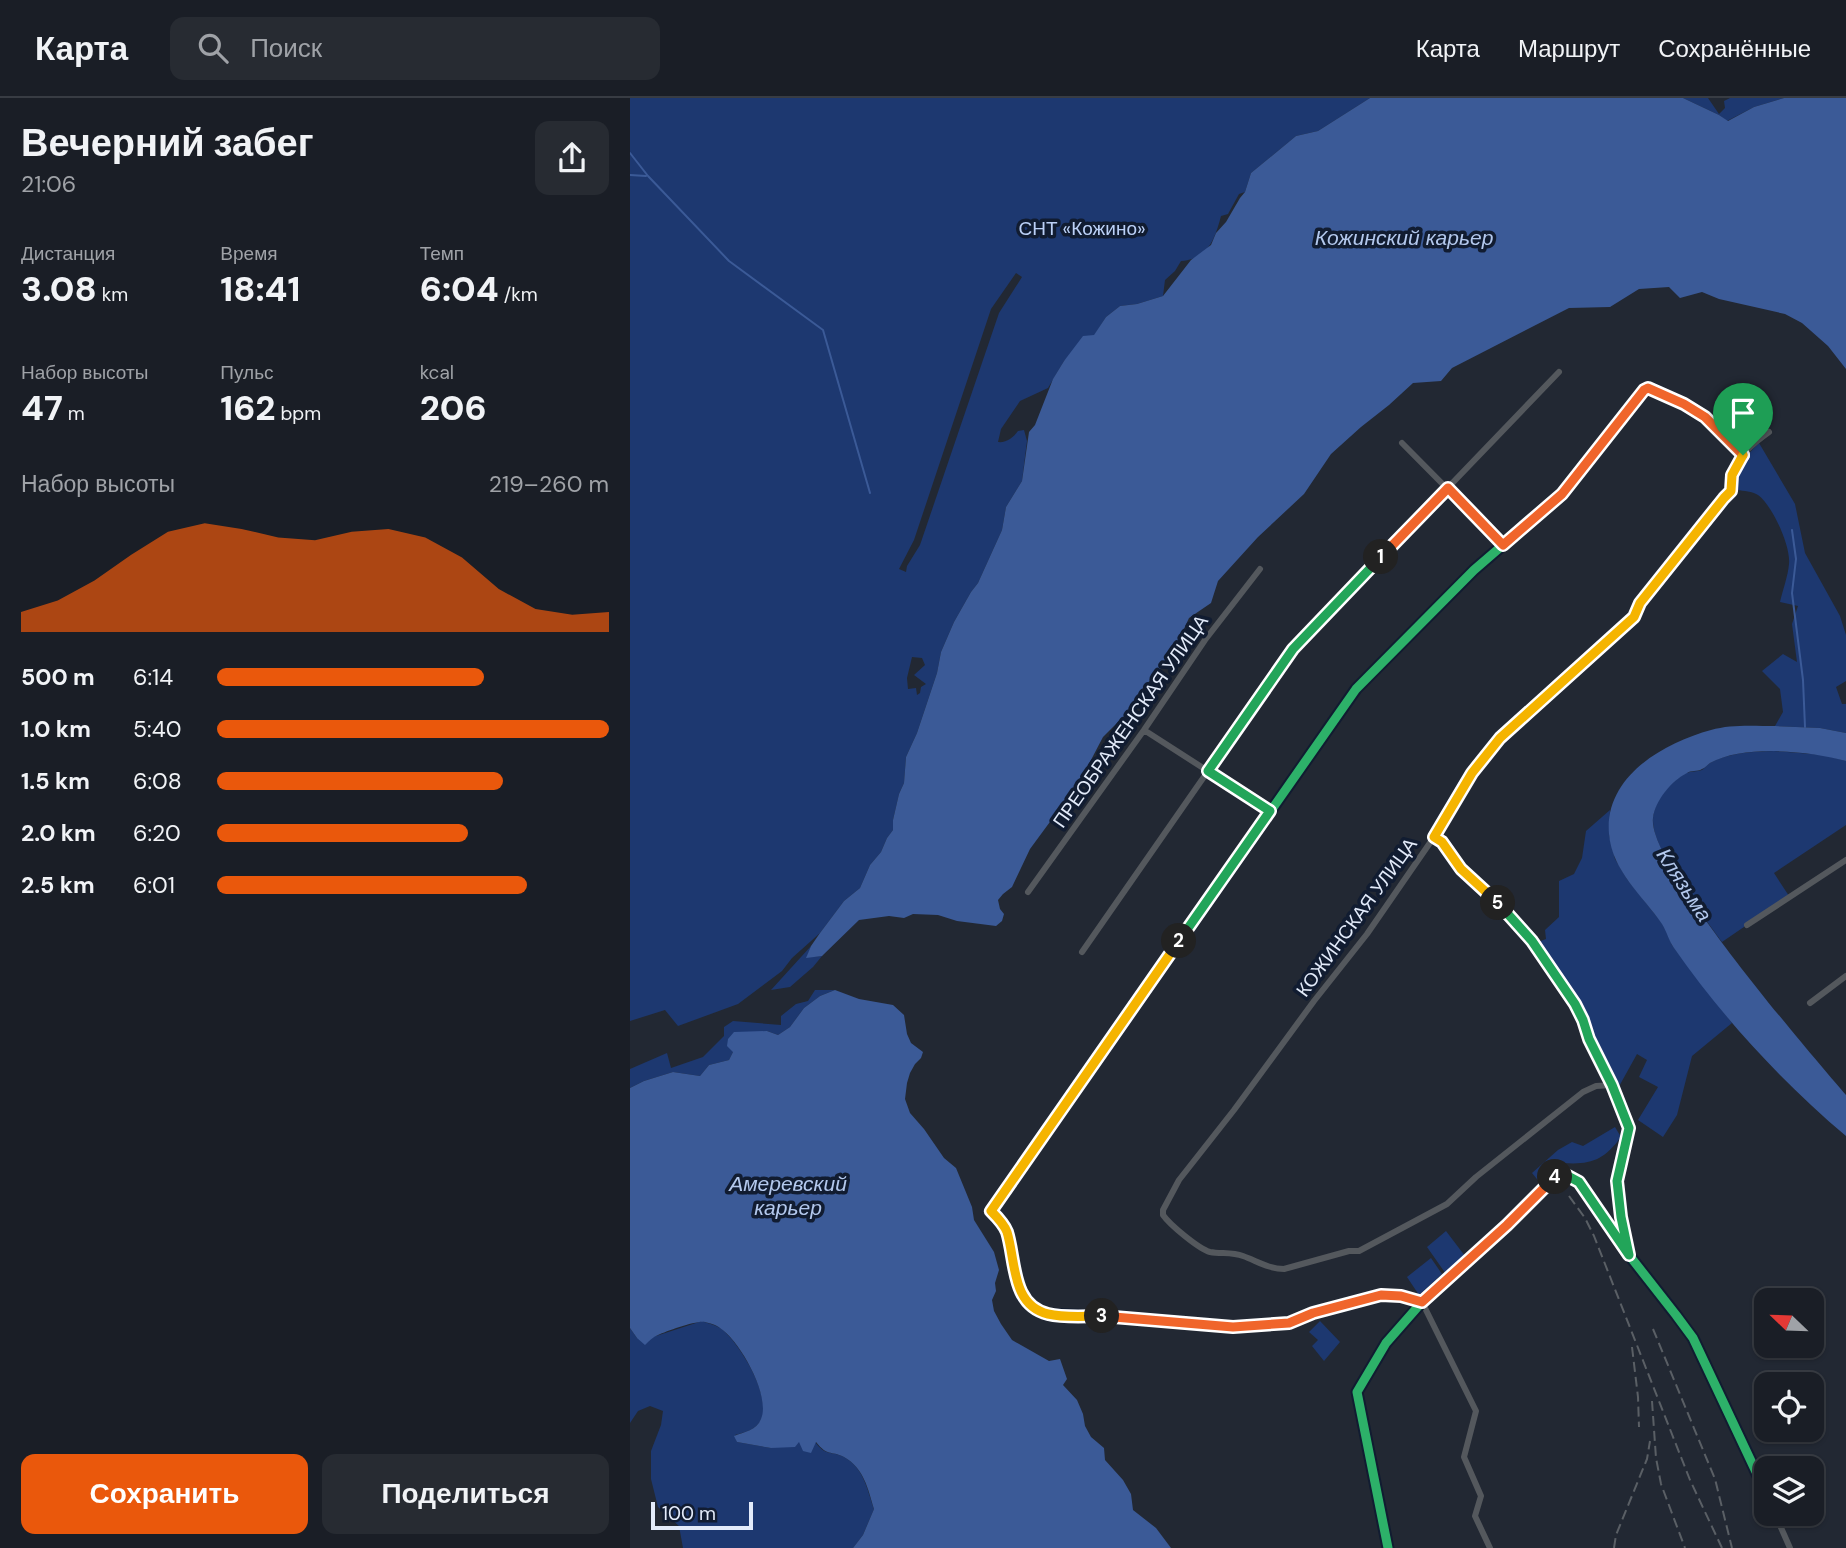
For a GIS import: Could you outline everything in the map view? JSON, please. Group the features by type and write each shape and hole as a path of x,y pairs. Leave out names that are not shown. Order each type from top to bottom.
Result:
{"street":[{"path":"1082,952 1293,649 1559,372"},
{"path":"1490,1548 1475,1516 1481,1496 1464,1457 1476,1411 1422,1302 1401,1296 1381,1295 1313,1313 1289,1323 1233,1327 1123,1317 1046,1314 1037,1310 1023,1297 1006,1229 991,1211 1356,689 1474,570 1562,494 1644,390 1648,388 1705,417 1743,455"},
{"name":"КОЖИНСКАЯ УЛИЦА","path":"1612,1085 1596,1086 1583,1093 1476,1177 1447,1204 1359,1251 1349,1251 1278,1269 1241,1255 1205,1250 1166,1219 1163,1210 1179,1180 1367,933 1434,837 1472,773 1500,738 1634,617 1640,603 1731,491 1732,475 1743,455 1753,443 1769,432"},
{"path":"1402,443 1503,545"},
{"name":"ПРЕОБРАЖЕНСКАЯ УЛИЦА","path":"1028,892 1205,640 1260,569"},
{"path":"1144,730 1270,811"},
{"path":"1434,837 1442,842 1461,869 1505,909 1532,941 1583,1020 1629,1128 1617,1181 1629,1255"},
{"path":"1747,925 1846,860"},
{"path":"1810,1003 1846,976"},
{"path":"1388,1548 1357,1392 1386,1343 1422,1302 1507,1225 1555,1177 1566,1175 1579,1182 1629,1255 1693,1338 1754,1468"},
{"path":"1780,1526 1789,1545"}],"green space":[{"name":"СНТ «Кожино»","path":"630,98 1370,98 1318,131 1296,136 1251,173 1245,192 1239,194 1228,214 1221,216 1209,246 1198,256 1181,261 1165,280 1163,296 1120,306 1106,317 1094,336 1064,361 1048,388 1020,401 1001,429 998,442 1007,441 1018,431 1024,430 1027,441 1022,481 1006,507 1002,530 978,583 954,622 941,652 937,673 917,733 906,757 904,783 899,794 893,830 870,865 860,888 844,901 820,933 792,958 782,971 738,1004 678,1026 665,1010 630,1021","holes":["1016,273 1022,277 999,313 920,545 906,572 899,569 914,540 991,309","912,657 922,658 925,665 914,675 926,684 917,695 916,688 908,689 907,678"]},
{"path":"1683,98 1708,98 1719,114 1725,108 1724,101 1730,98 1784,98 1754,107 1727,121"},
{"path":"1759,443 1795,504 1805,553 1840,616 1846,635 1846,681 1836,687 1842,704 1846,704 1846,733 1820,728 1775,726 1783,712 1780,689 1762,671 1783,654 1797,662 1792,624 1798,606 1780,602 1788,573 1789,556 1774,516 1758,495 1737,490 1739,470 1745,458"},
{"path":"1774,751 1824,755 1846,761 1846,825 1774,873 1789,896 1722,942 1692,900 1661,848 1655,833 1654,813 1664,793 1674,781 1686,773 1702,770 1710,763 1741,753"},
{"path":"1610,810 1609,835 1615,859 1627,879 1665,927 1672,945 1732,1023 1692,1056 1677,1115 1663,1137 1638,1120 1658,1087 1639,1077 1647,1060 1637,1054 1617,1090 1579,1001 1538,942 1546,939 1545,930 1559,917 1559,881 1574,874 1582,858 1586,831"},
{"path":"811,946 807,957 822,956 813,967 790,987 771,990"},
{"path":"815,990 835,990 820,996 804,1008 790,1027 778,1035 767,1031 733,1052 729,1060 709,1065 700,1076 673,1072 630,1088 630,1069 667,1053 671,1068 703,1057 724,1036 724,1027 733,1021 781,1025 781,1016 796,1004 808,1001"},
{"path":"1615,1127 1621,1137 1603,1156 1589,1162 1563,1163 1541,1184 1532,1173 1558,1150 1572,1142 1583,1146"},
{"path":"1446,1231 1465,1256 1446,1274 1427,1247"},
{"path":"1431,1258 1442,1274 1419,1295 1407,1277"},
{"path":"702,1321 721,1328 738,1347 762,1396 760,1422 750,1430 735,1435 737,1442 771,1448 799,1441 815,1442 825,1451 844,1457 860,1473 874,1509 863,1535 853,1548 683,1548 679,1526 658,1507 651,1479 651,1451 661,1425 663,1411 650,1406 638,1411 630,1423 630,1328 637,1338 656,1336"},
{"path":"1320,1321 1340,1342 1324,1361 1312,1346 1318,1340 1309,1332"}],"water":[{"name":"Кожинский карьер","path":"1370,98 1683,98 1728,121 1754,107 1784,98 1846,98 1846,369 1828,346 1802,323 1785,314 1719,299 1702,292 1680,298 1669,287 1639,289 1610,307 1569,308 1452,368 1441,381 1413,383 1331,454 1304,494 1258,537 1218,581 1211,603 1189,618 1177,644 1125,715 1103,737 1080,781 1030,849 1012,887 998,900 1004,914 1002,921 996,926 957,921 938,915 913,914 904,918 889,916 859,920 822,956 806,958 811,946 844,901 860,888 870,865 893,830 899,794 904,783 906,757 937,673 941,652 954,622 978,583 1002,530 1006,507 1022,481 1029,432 1035,425 1053,379 1064,361 1083,336 1094,335 1106,317 1120,306 1163,296 1191,260 1211,245 1216,233 1245,192 1251,173 1296,136 1318,131"},
{"path":"1719,728 1820,728 1846,733 1846,761 1814,754 1777,751 1724,757 1675,781 1660,798 1653,818 1658,841 1702,915 1768,1001 1846,1095 1846,1136 1776,1071 1712,999 1674,948 1662,924 1622,871 1611,847 1610,814 1616,796 1626,779 1656,754 1693,736"},
{"name":"Амеревский карьер","path":"835,990 859,999 893,1005 904,1015 911,1043 923,1052 910,1073 905,1099 910,1113 944,1158 956,1168 972,1207 974,1220 994,1252 999,1270 992,1300 994,1311 1012,1340 1049,1361 1060,1359 1067,1379 1063,1385 1077,1400 1091,1437 1104,1448 1105,1460 1123,1480 1131,1494 1133,1510 1156,1528 1171,1548 853,1548 863,1535 874,1509 864,1480 851,1462 826,1451 816,1442 811,1453 803,1451 799,1442 795,1447 771,1448 737,1442 734,1436 750,1430 761,1419 762,1397 752,1370 728,1335 717,1326 701,1322 662,1333 645,1345 630,1328 630,1088 673,1072 700,1076 709,1065 729,1060 733,1052 727,1046 728,1039 734,1032 767,1031 778,1035 790,1027 804,1008 820,996"}],"waterway":[{"path":"630,153 648,176 729,261 823,330 870,493"},
{"path":"630,175 646,176"},
{"path":"1792,530 1796,559 1792,593 1803,680 1805,727"}],"railway":[{"path":"1569,1196 1594,1236 1690,1480 1722,1548"},
{"path":"1653,1329 1715,1479 1732,1548"},
{"path":"1632,1347 1639,1427"},
{"path":"1652,1401 1656,1458 1661,1484 1685,1548"},
{"path":"1614,1548 1616,1535 1647,1459 1650,1441"}],"cycle path":[{"path":"1422,1302 1401,1296 1381,1295 1313,1313 1289,1323 1232,1327 1123,1317 1046,1314 1037,1310 1023,1297 1006,1229 991,1211 1356,689 1474,570 1562,494 1644,390 1653,389 1705,417 1743,455"},
{"path":"1388,1548 1357,1392 1386,1343 1422,1302 1507,1225 1555,1177 1566,1175 1579,1182 1629,1255 1693,1338 1754,1468"}],"route":[{"path":"1648,388 1705,417 1743,455 1732,475 1731,491 1640,603 1634,617 1500,738 1472,773 1434,837 1442,842 1461,869 1505,909 1532,941 1583,1020 1629,1128 1617,1181 1629,1255 1579,1182 1566,1175 1555,1177 1507,1225 1422,1302 1401,1296 1381,1295 1313,1313 1289,1323 1233,1327 1123,1317 1054,1315 1046,1314 1028,1304 1018,1284 1006,1229 991,1211 1270,811 1208,771 1293,649 1448,488 1503,545 1562,494 1648,388"}],"water label":[{"name":"Клязьма","path":"1684,885"}]}
